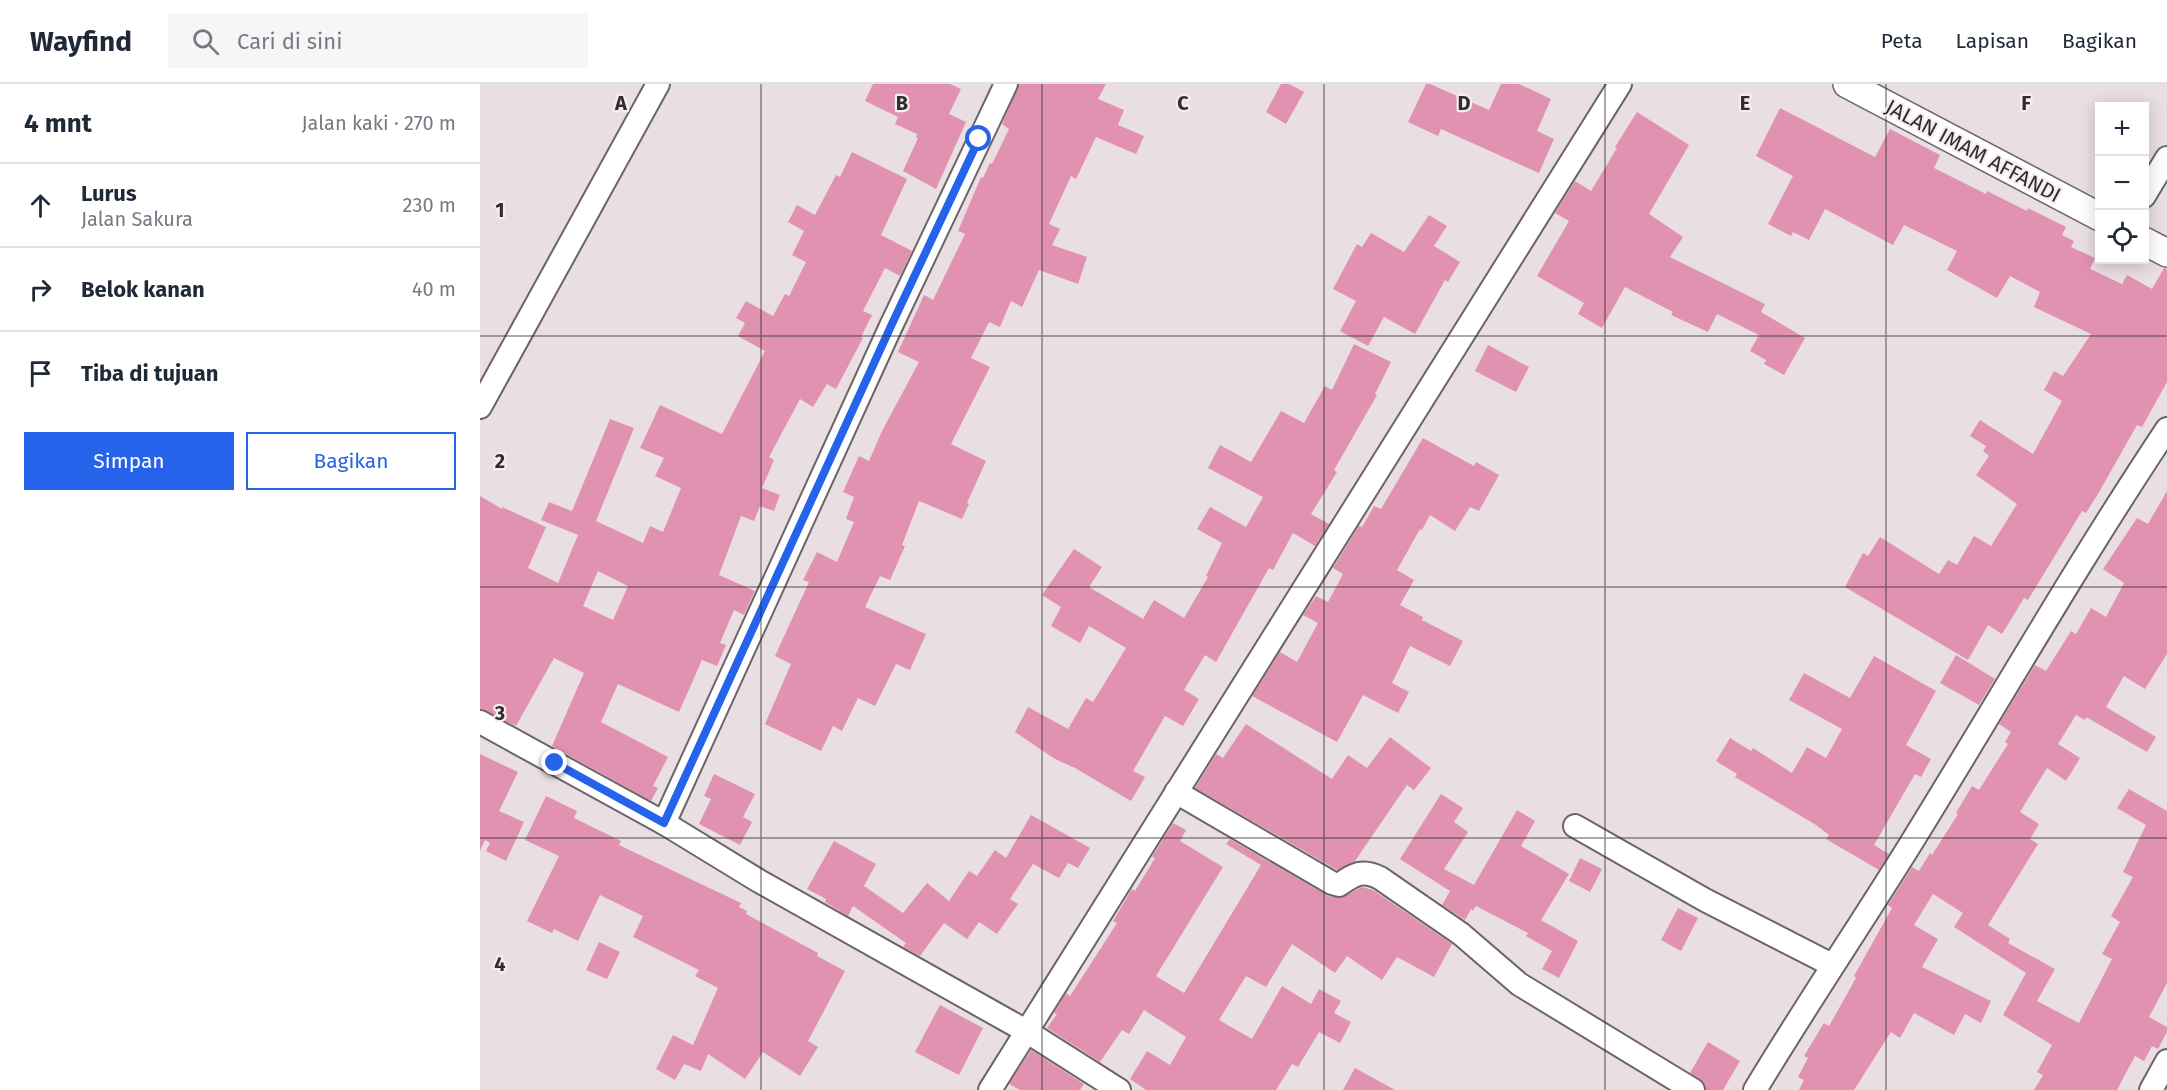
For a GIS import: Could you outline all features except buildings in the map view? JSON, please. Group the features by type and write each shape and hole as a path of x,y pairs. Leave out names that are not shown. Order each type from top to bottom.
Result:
{"street":[{"path":"480,407 658,84"},
{"path":"664,823 891,326 1006,84"},
{"path":"990,1090 1620,84"},
{"name":"JALAN IMAM AFFANDI","path":"1847,84 2095,214"},
{"path":"2149,189 2167,158"},
{"path":"2149,243 2167,253"},
{"path":"1755,1090 1910,845 2167,429"},
{"path":"480,722 664,823 759,880 1026,1031 1119,1090"},
{"path":"1176,792 1332,883 1340,885 1358,872 1369,872 1380,878 1461,934 1519,984 1694,1090"},
{"path":"1575,826 1706,900 1832,965"},
{"path":"2151,1090 2167,1061"}],"route":[{"path":"555,763 664,823 979,139"}]}
